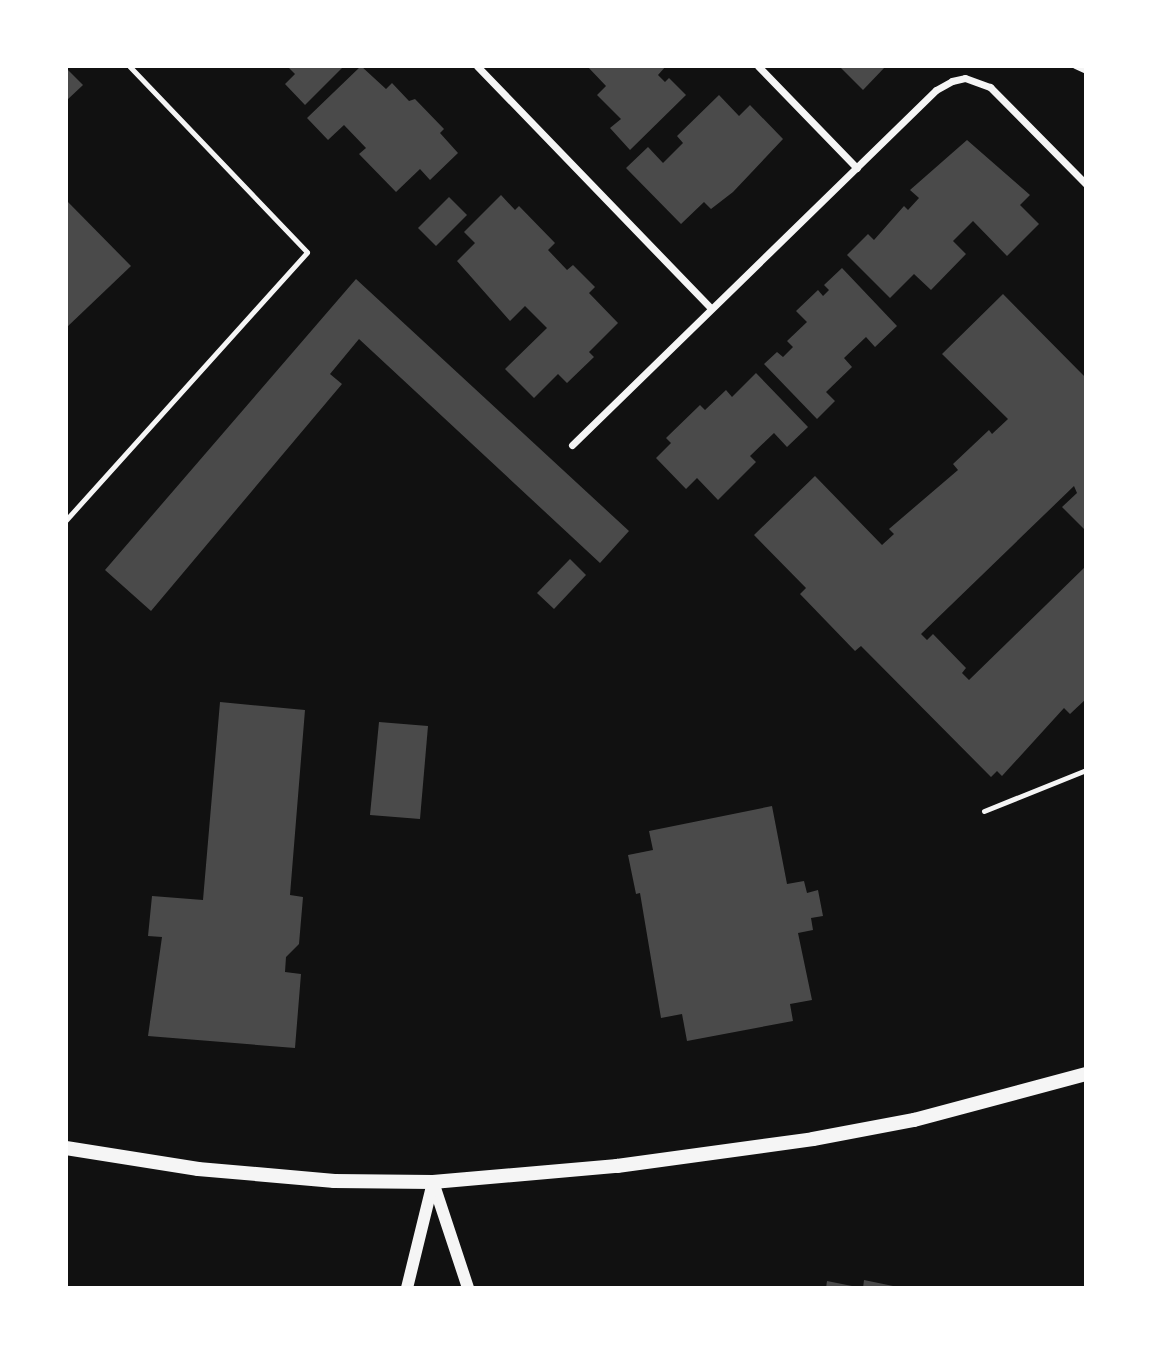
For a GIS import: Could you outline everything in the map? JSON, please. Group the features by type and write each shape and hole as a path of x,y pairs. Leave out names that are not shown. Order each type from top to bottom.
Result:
{"main road":[{"path":"66,1148 198,1169 334,1181 433,1182 617,1166 813,1139 914,1120 1086,1074"}],"street":[{"path":"477,66 712,308"},
{"path":"758,66 857,168"},
{"path":"572,445 936,90 965,78 990,87 1086,184"},
{"path":"407,1287 433,1182"},
{"path":"433,1182 468,1287"}],"lane":[{"path":"66,520 307,252 129,66"},
{"path":"1075,66 1086,71"},
{"path":"984,811 1086,770"}],"building":[{"path":"287,66 344,66 305,105 285,84 295,74"},
{"path":"361,66 386,89 392,83 409,101 415,99 444,129 440,133 458,153 430,180 420,169 396,192 359,154 366,148 344,125 328,140 307,118"},
{"path":"587,66 666,66 658,75 665,82 669,78 686,95 630,150 610,128 621,119 597,95 606,86"},
{"path":"839,66 886,66 863,90"},
{"path":"66,68 83,85 66,101"},
{"path":"719,95 739,116 750,105 783,139 733,192 711,209 704,202 681,224 626,168 648,147 663,163 683,143 677,136"},
{"path":"967,140 1030,195 1020,205 1039,224 1007,256 973,221 953,241 966,254 931,290 914,274 890,298 847,255 868,234 874,240 904,206 908,210 919,198 910,190"},
{"path":"501,195 515,210 519,206 555,243 548,250 567,270 573,265 595,287 589,293 618,323 589,352 594,357 567,383 558,374 534,398 505,369 547,328 525,306 510,321 457,261 475,243 464,232"},
{"path":"449,197 467,215 436,246 418,228"},
{"path":"66,200 131,266 66,328"},
{"path":"842,268 897,326 875,347 866,337 844,358 852,367 826,392 835,401 817,419 764,364 777,352 783,357 793,347 787,341 807,322 796,311 818,290 823,296 829,290 824,285"},
{"path":"356,279 629,531 600,563 359,339 330,374 342,384 151,611 105,570"},
{"path":"1003,294 1086,378 1086,531 1062,507 1077,493 1074,486 921,634 927,640 933,634 966,668 962,673 969,680 1086,566 1086,699 1070,714 1064,708 1002,776 997,771 991,777 861,646 855,651 800,594 806,588 754,535 815,476 882,545 894,534 889,529 958,470 953,464 989,430 992,434 1008,419 942,354"},
{"path":"756,373 808,427 787,447 774,433 750,456 756,462 718,500 697,478 686,489 656,458 671,443 666,438 700,405 705,410 726,390 732,397"},
{"path":"570,559 586,575 554,609 537,593"},
{"path":"220,702 305,710 290,895 303,897 299,944 286,957 285,972 301,974 295,1048 148,1036 162,937 148,936 152,896 203,900"},
{"path":"379,722 428,726 420,819 370,815"},
{"path":"772,806 787,884 804,881 807,893 818,890 823,916 811,918 813,930 798,933 812,1000 790,1004 793,1021 687,1041 682,1014 661,1018 640,893 636,894 628,855 653,850 649,831"},
{"path":"864,1280 893,1286 893,1288 863,1288"},
{"path":"827,1281 852,1286 826,1288"}]}
